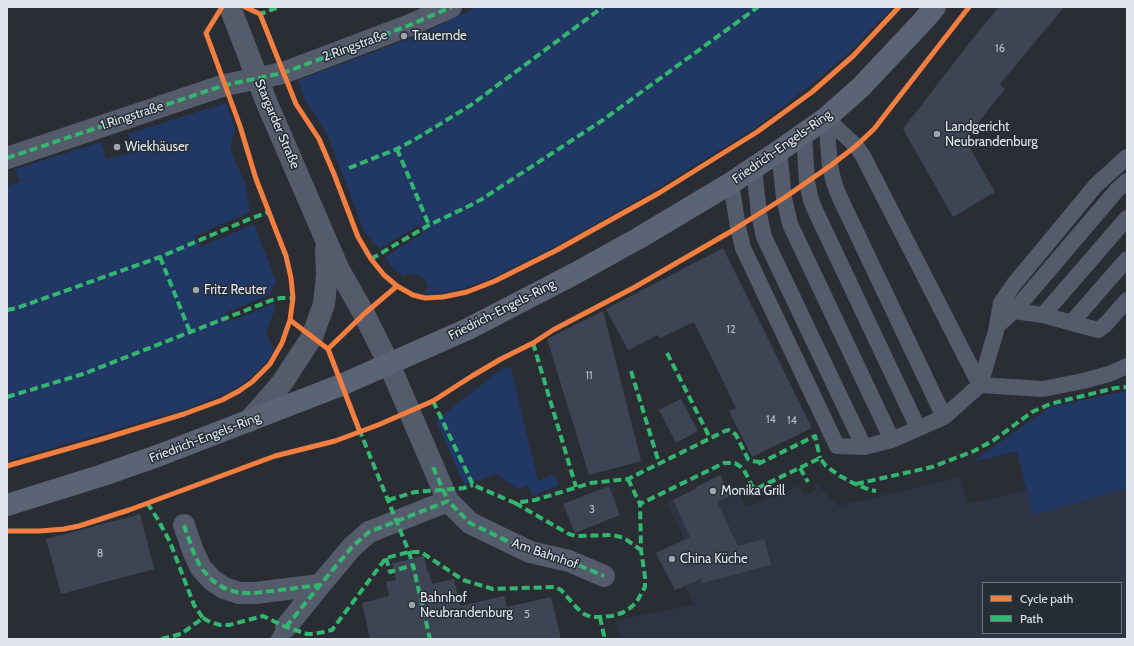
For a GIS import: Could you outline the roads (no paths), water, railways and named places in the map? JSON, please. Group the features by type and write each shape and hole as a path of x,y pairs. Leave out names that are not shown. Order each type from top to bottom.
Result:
{"main road":[{"name":"Friedrich-Engels-Ring","path":"7,505 103,475 341,385 468,329 574,274 639,238 731,183 826,118 862,87 924,21 935,7"}],"street":[{"name":"Stargarder Straße","path":"230,7 257,78 326,240 389,364"},
{"name":"2.Ringstraße","path":"257,78 283,73 410,26 451,7"},
{"name":"1.Ringstraße","path":"7,158 225,85 257,78"},
{"name":"Stargarder Straße","path":"249,421 282,382 312,337 324,304 327,274 326,240"},
{"name":"Am Bahnhof","path":"389,364 448,501 470,523 530,552 569,561 604,576"},
{"path":"282,633 352,547 369,532 448,501"},
{"path":"184,525 201,568 212,580 224,588 239,593 255,593 320,585"}],"lane":[{"path":"826,118 856,146 864,156 980,385"},
{"path":"826,118 830,166 838,193 944,417"},
{"path":"804,134 807,182 811,200 918,428"},
{"path":"779,151 784,198 790,224 892,440"},
{"path":"731,183 743,248 837,446 864,446 892,440 944,417 980,385 997,326 1001,303 1014,284 1096,185 1127,157"},
{"path":"754,168 759,214 764,237 864,446"},
{"path":"997,326 1014,311 1117,190 1127,181"},
{"path":"1042,315 1127,218"},
{"path":"1072,322 1127,260"},
{"path":"1014,311 1042,315 1098,330 1106,324 1127,300"},
{"path":"980,385 1043,389 1109,374 1127,366"}],"place":[{"name":"Trauernde","path":"404,36"},
{"name":"Landgericht Neubrandenburg","path":"937,134"},
{"name":"Wiekhäuser","path":"117,147"},
{"name":"Fritz Reuter","path":"196,290"},
{"name":"Monika Grill","path":"713,491"},
{"name":"China Küche","path":"672,559"},
{"name":"Bahnhof Neubrandenburg","path":"412,605"}]}
